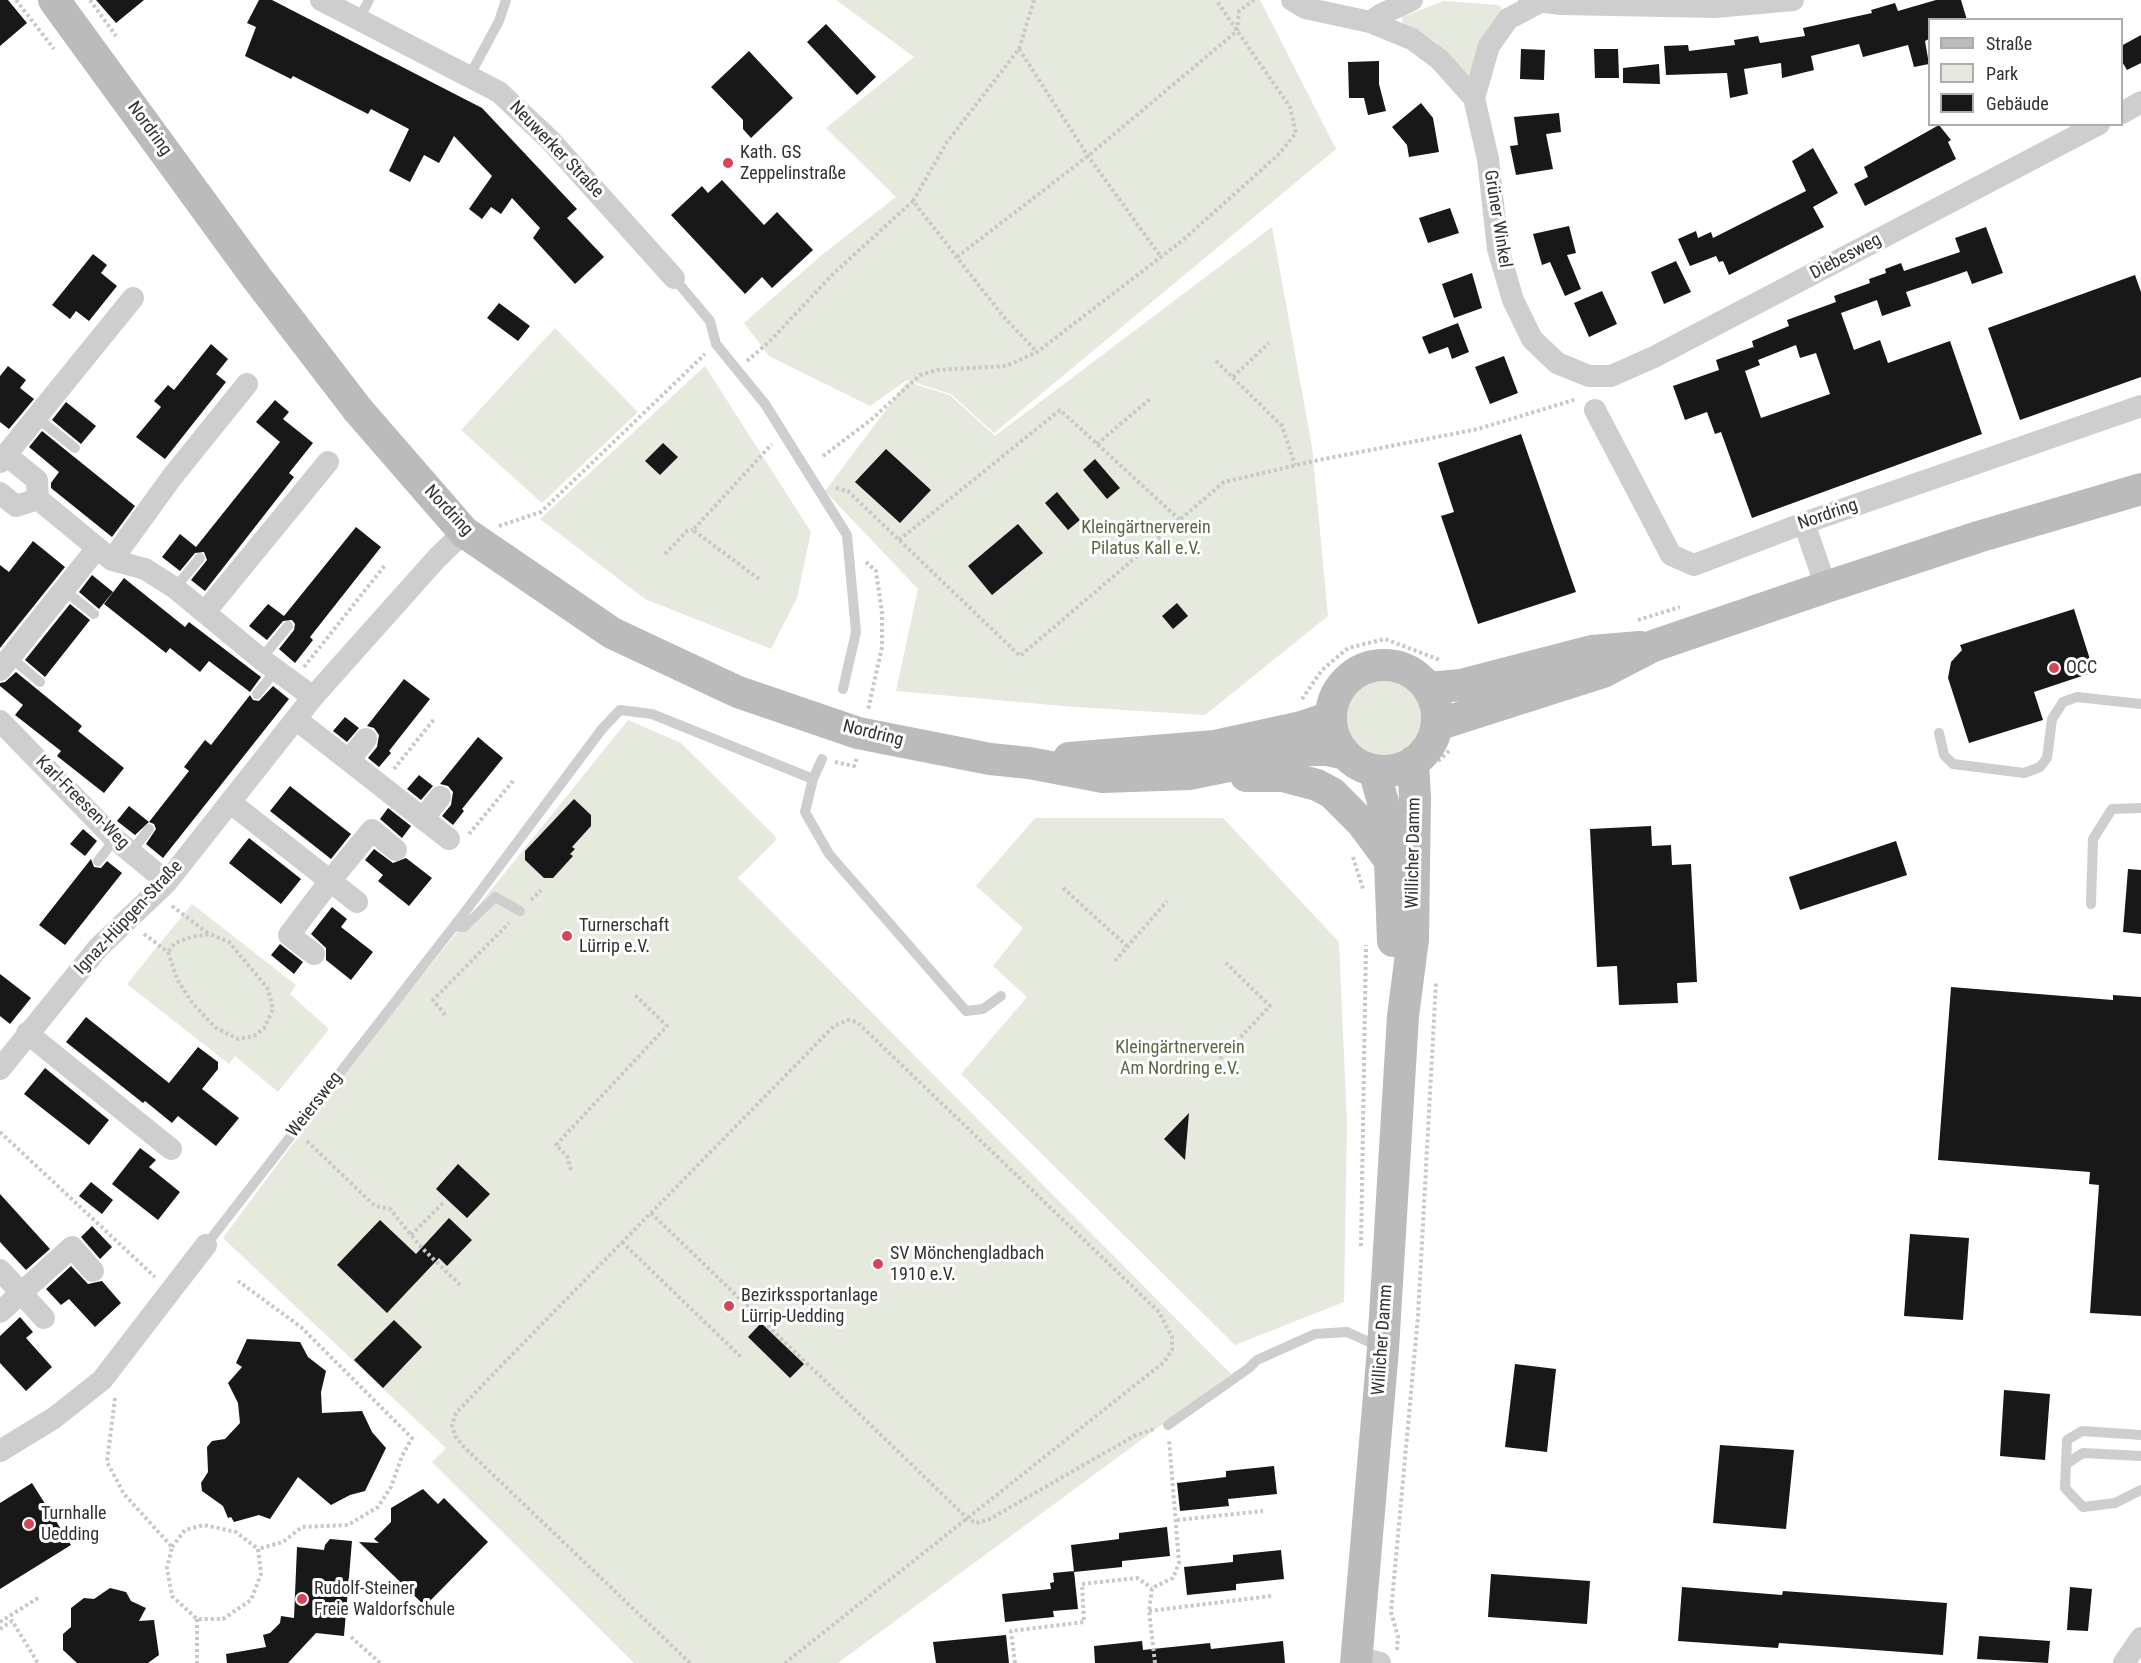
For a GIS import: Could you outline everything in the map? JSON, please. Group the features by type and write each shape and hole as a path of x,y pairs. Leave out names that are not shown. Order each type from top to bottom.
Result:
{"main road":[{"name":"Nordring","path":"54,0 263,287 358,410 464,532 612,633 738,692 858,733 990,759 1029,763 1103,777 1188,774 1308,750 1327,750 1345,754"},
{"path":"1445,735 1428,688 1416,676 1402,668 1385,664 1369,667 1354,674 1341,686 1334,700 1330,717 1332,730 1345,754 1358,764 1374,770 1388,771 1424,766 1432,740 1445,735 1603,672 1653,646 1978,537 2141,489"},
{"path":"1428,688 1461,685 1592,651 1653,646"},
{"name":"Nordring","path":"1029,763 1215,747 1302,727 1330,717"},
{"name":"Willicher Damm","path":"1372,1659 1383,1349 1403,1016 1413,939 1415,798 1424,766"},
{"name":"Willicher Damm","path":"1374,770 1383,802 1390,862 1393,940 1403,1016"},
{"path":"1188,774 1283,776 1317,785 1347,805 1390,862"}],"street":[{"name":"Neuwerker Straße","path":"321,0 364,10 469,77 499,92 550,140 674,278"},
{"name":"Grüner Winkel","path":"1292,0 1305,8 1370,22 1412,39 1439,59 1474,98 1488,159 1498,249 1513,300 1532,339 1557,363 1590,376"},
{"path":"1370,22 1412,0"},
{"name":"Grüner Winkel","path":"1474,98 1489,46 1508,19 1535,1 1715,6 1793,0"},
{"path":"2123,112 2141,102"},
{"name":"Diebesweg","path":"1590,376 1611,376 1654,357 2095,126"},
{"path":"134,298 3,458 37,480 38,499 104,554 145,569 175,588 313,697"},
{"path":"5,663 64,590 104,554 172,477 247,384"},
{"name":"Nordring","path":"1586,405 1671,555 1694,565 1804,523 2141,406"},
{"path":"205,612 328,462"},
{"path":"0,493 16,506 38,499"},
{"path":"1804,523 1826,587"},
{"name":"Ignaz-Hüpgen-Straße","path":"4,1054 27,1033 98,948 161,887 231,803 313,697 437,558 464,532"},
{"path":"297,720 448,839"},
{"name":"Karl-Freesen-Weg","path":"0,721 161,887"},
{"path":"349,760 366,738"},
{"path":"423,819 440,797"},
{"path":"231,803 357,902"},
{"path":"314,954 290,935 330,881 372,830 396,850"},
{"path":"27,1033 171,1149"},
{"name":"Weiersweg","path":"0,1451 54,1418 102,1380 206,1245"},
{"path":"0,1312 72,1247 93,1271"},
{"path":"0,1270 44,1318"},
{"path":"2124,1663 2141,1638"}],"lane":[{"path":"469,77 499,21 506,0"},
{"path":"674,278 710,321 716,344 765,404 847,536 856,632 843,689"},
{"path":"36,417 75,448"},
{"path":"175,588 200,558"},
{"path":"64,590 94,614"},
{"path":"257,694 276,670 288,626"},
{"path":"5,663 40,682"},
{"path":"1939,733 1944,755 1953,764 2024,773 2040,767 2047,758 2052,719 2063,702 2078,696 2103,701 2141,704"},
{"name":"Weiersweg","path":"206,1245 454,926 602,729 620,710 652,714 813,779"},
{"path":"822,759 813,779 805,812 829,854 966,1011 983,1009 1001,996"},
{"path":"2091,904 2093,839 2112,809 2141,808"},
{"path":"98,861 149,829"},
{"path":"454,926 464,927 495,897 520,911"},
{"path":"1168,1425 1250,1368 1257,1360 1315,1334 1347,1332 1383,1349"},
{"path":"2141,1435 2139,1433 2082,1431 2067,1440 2065,1488 2083,1507 2115,1503 2141,1490"},
{"path":"2066,1464 2083,1453 2141,1456"}],"path":[{"path":"737,369 770,342 834,273 913,201 946,142 1019,49 1034,0"},
{"path":"823,456 872,419 920,375 937,370 1005,366 1037,352 1161,257 1227,203 1278,155 1296,134 1290,107 1216,0"},
{"path":"957,257 1088,156 1237,31 1239,11 1254,0"},
{"path":"1019,49 1088,156 1161,257"},
{"path":"913,201 1002,315 1037,352"},
{"path":"1233,377 1269,343"},
{"path":"499,526 541,512 716,344"},
{"path":"1216,361 1282,426 1295,465"},
{"path":"1097,444 1150,399"},
{"path":"814,481 848,491 1020,656 1224,482 1295,465 1586,405"},
{"path":"899,540 1060,410 1180,520"},
{"path":"665,554 687,531 693,530 783,432"},
{"path":"693,530 759,579"},
{"path":"850,553 876,571 882,613 882,647 867,712"},
{"path":"276,670 386,564"},
{"path":"1299,703 1322,670 1348,648 1385,639 1428,653 1448,664"},
{"path":"381,786 435,718"},
{"path":"1424,766 1438,760 1445,735"},
{"path":"822,759 854,766 858,757"},
{"path":"448,839 463,841 513,781"},
{"path":"1350,849 1361,877 1365,898"},
{"path":"126,921 168,952 177,979 187,996 216,1028 238,1038 254,1036 264,1028 273,1009 268,989 229,942 210,934 161,887"},
{"path":"1063,888 1127,946"},
{"path":"445,1015 433,1000 541,890"},
{"path":"1115,961 1167,901"},
{"path":"168,952 176,943 210,934"},
{"path":"1360,1253 1366,944"},
{"path":"1220,1059 1270,1006 1226,963"},
{"path":"1372,1659 1398,1637 1391,1612 1418,1316 1436,977"},
{"path":"572,1170 567,1156 556,1145 667,1026 634,994"},
{"path":"690,1663 464,1447 455,1436 452,1425 456,1413 834,1026 841,1021 857,1022 1159,1312 1172,1337 1172,1350 1164,1362 785,1663"},
{"path":"295,1130 375,1206 390,1209 411,1235 460,1285"},
{"path":"0,1132 170,1291"},
{"path":"411,1235 444,1202"},
{"path":"651,1213 968,1519 976,1523 988,1520 1134,1436 1168,1425 1179,1563 1173,1578 1152,1588"},
{"path":"622,1242 742,1358"},
{"path":"238,1281 301,1327 412,1438 402,1455 391,1487 378,1508 348,1525 302,1527 283,1542 258,1549"},
{"path":"115,1397 107,1462 124,1494 172,1547"},
{"path":"1177,1520 1263,1511"},
{"path":"204,1525 236,1532 258,1549 261,1574 251,1600 223,1619 197,1619 172,1596 167,1568 172,1547 185,1530 204,1525"},
{"path":"1014,1663 1011,1631 1084,1622 1082,1584 1137,1578 1152,1588"},
{"path":"1152,1588 1149,1611 1155,1663"},
{"path":"1149,1611 1271,1596"},
{"path":"0,1622 38,1598"},
{"path":"197,1619 197,1663"},
{"path":"0,1629 12,1621 38,1663"},
{"path":"351,1637 380,1663"}],"green space":[{"path":"836,0 1260,0 1336,149 994,433 951,394 907,380 870,406 769,356 744,323 823,254 896,197 826,128 914,57"},
{"path":"1444,1 1499,5 1503,10 1471,74 1463,76 1436,42 1403,24 1402,17"},
{"name":"Kleingärtnerverein Pilatus Kall e.V.","path":"1272,227 1312,447 1328,616 1205,715 1075,707 896,691 918,589 825,491 907,382 950,395 995,436"},
{"path":"555,328 638,412 542,503 461,430"},
{"path":"705,366 811,532 797,598 771,649 645,599 540,519"},
{"path":"1384,681 1398,684 1410,692 1418,704 1421,718 1418,732 1410,744 1398,752 1384,755 1370,752 1358,744 1350,732 1347,718 1350,704 1358,692 1370,684"},
{"name":"Bezirkssportanlage Lürrip-Uedding","path":"628,720 681,743 772,833 777,839 738,878 1231,1374 838,1663 634,1663 432,1462 446,1448 223,1238 363,1049"},
{"name":"Kleingärtnerverein Am Nordring e.V.","path":"1035,818 1223,818 1339,942 1347,1123 1344,1302 1235,1345 961,1074 1027,997 993,966 1023,928 976,886"},
{"path":"192,904 296,985 290,994 329,1029 278,1092 235,1056 229,1064 127,984"}],"building":[{"path":"0,0 8,0 27,23 0,46"},
{"path":"96,0 144,0 116,23"},
{"path":"259,0 272,0 482,108 577,209 567,218 604,257 575,284 533,238 540,228 512,198 501,214 491,207 482,219 469,209 492,176 454,136 439,163 424,155 410,182 389,171 409,129 371,109 368,114 293,76 291,79 245,56 256,27 247,23"},
{"path":"1936,0 1961,0 1966,18 1928,18 1928,40 1925,41 1928,64 1914,67 1908,45 1863,57 1859,44 1811,56 1814,70 1782,78 1781,63 1744,69 1748,94 1730,98 1727,73 1666,75 1664,46 1688,45 1689,51 1735,45 1734,40 1758,36 1760,43 1805,36 1803,28 1872,13 1871,10 1895,3 1898,11"},
{"path":"826,24 876,77 857,95 807,42"},
{"path":"2141,35 2141,63 2127,70 2123,63 2123,45"},
{"path":"1521,49 1545,50 1544,80 1520,79"},
{"path":"1594,49 1618,49 1619,78 1595,78"},
{"path":"749,51 793,98 751,138 743,129 743,120 711,87"},
{"path":"1379,61 1379,84 1386,111 1368,115 1364,98 1349,98 1348,62"},
{"path":"1659,64 1660,84 1623,83 1623,68"},
{"path":"1421,103 1433,118 1439,152 1409,157 1407,145 1392,127"},
{"path":"1559,113 1561,132 1546,134 1553,169 1516,175 1510,146 1518,145 1514,117"},
{"path":"1937,126 1940,126 1951,140 1948,142 1956,159 1865,206 1854,184 1868,177 1864,167"},
{"path":"1813,148 1838,193 1813,207 1824,227 1729,275 1723,261 1719,262 1716,256 1690,266 1678,239 1696,231 1698,238 1711,232 1713,238 1806,191 1792,161"},
{"path":"722,180 764,225 777,212 813,250 772,288 762,277 745,294 671,215 702,186 708,193"},
{"path":"1450,208 1459,233 1428,243 1419,218"},
{"path":"1569,226 1576,253 1567,255 1581,289 1565,296 1550,262 1542,265 1533,234"},
{"path":"1986,227 2003,273 1972,284 1967,271 1906,292 1911,306 1882,316 1877,300 1841,313 1854,350 1880,340 1888,363 1950,341 1982,434 1752,518 1721,432 1715,434 1707,412 1685,420 1673,386 1719,370 1716,360 1753,347 1754,349 1752,341 1789,326 1787,320 1836,302 1834,296 1870,283 1869,279 1886,273 1885,269 1901,263 1904,271 1960,252 1955,238","holes":["1796,345 1800,358 1816,353 1830,394 1761,418 1745,371 1760,365 1758,360"]},
{"path":"93,254 107,265 101,273 117,286 89,321 76,311 70,319 52,305"},
{"path":"1676,261 1691,292 1664,304 1651,272"},
{"path":"1472,273 1482,308 1454,318 1442,284"},
{"path":"2135,275 2141,292 2141,377 2020,420 1988,328"},
{"path":"1602,291 1617,324 1589,337 1574,303"},
{"path":"499,303 530,326 518,341 487,318"},
{"path":"1458,323 1469,352 1452,359 1448,347 1429,354 1422,337"},
{"path":"211,344 228,359 216,374 226,382 165,459 136,437 161,407 154,401 168,385 174,390"},
{"path":"1504,356 1518,393 1490,404 1475,367"},
{"path":"8,366 26,380 20,388 34,399 9,429 0,422 0,376"},
{"path":"275,400 289,412 283,419 313,443 289,473 294,477 205,591 191,580 207,560 204,552 195,553 180,571 162,557 180,534 196,547 280,442 256,422"},
{"path":"66,402 96,426 81,444 52,420"},
{"path":"42,431 135,506 112,537 51,488 51,483 59,472 29,447"},
{"path":"1521,434 1576,592 1478,624 1441,516 1454,512 1438,463"},
{"path":"663,443 678,457 660,475 645,461"},
{"path":"886,449 931,490 900,523 855,482"},
{"path":"1095,459 1120,488 1107,499 1083,470"},
{"path":"1057,492 1080,520 1068,530 1045,503"},
{"path":"1018,524 1043,553 992,595 968,566"},
{"path":"356,527 381,547 310,637 313,640 295,663 279,649 294,630 295,624 292,620 283,621 267,640 249,626 268,604 284,616"},
{"path":"33,541 65,567 0,648 0,565 9,572"},
{"path":"92,575 113,592 99,609 79,592"},
{"path":"124,578 185,627 189,622 261,677 250,692 209,661 200,672 170,648 166,653 104,604"},
{"path":"1177,603 1188,616 1173,629 1162,616"},
{"path":"70,604 90,620 45,677 25,660"},
{"path":"2074,609 2094,672 2034,692 2043,720 1969,743 1948,678 1951,662 1962,650 1960,645"},
{"path":"16,672 82,726 78,731 124,768 104,793 57,756 61,751 15,715 23,705 0,686 0,683 5,682"},
{"path":"404,679 430,699 379,767 368,758 377,747 379,735 374,728 367,726"},
{"path":"273,686 289,699 163,858 146,844 156,829 154,824 149,822 189,771 184,767 205,740 211,745 250,695 253,700 259,701"},
{"path":"345,717 359,728 347,742 333,731"},
{"path":"478,737 503,758 462,809 464,811 453,825 442,816 451,805 453,792 448,786 440,784"},
{"path":"419,775 433,786 421,800 407,789"},
{"path":"290,786 351,834 331,859 270,811"},
{"path":"574,799 591,815 591,826 572,847 575,849 570,854 573,856 553,878 544,878 525,860 525,851"},
{"path":"129,806 149,822 135,835 117,821"},
{"path":"388,808 411,826 402,838 380,819"},
{"path":"1651,826 1652,846 1671,845 1672,865 1691,864 1697,982 1677,983 1678,1003 1619,1005 1617,966 1597,967 1590,829"},
{"path":"83,829 97,841 85,856 70,844"},
{"path":"249,838 301,879 281,904 229,863"},
{"path":"1896,841 1907,875 1800,910 1789,877"},
{"path":"374,849 393,863 406,858 432,878 409,906 378,881 383,875 365,860"},
{"path":"91,859 94,867 101,868 107,861 122,873 65,945 39,925"},
{"path":"2128,869 2141,870 2141,934 2123,932"},
{"path":"332,907 347,919 341,927 373,952 351,980 326,960 326,948 311,934"},
{"path":"280,944 303,962 294,974 271,955"},
{"path":"0,974 31,998 10,1024 0,1016"},
{"path":"1951,987 2113,1000 2113,995 2141,997 2141,1316 2090,1313 2099,1185 2089,1184 2090,1172 1938,1160"},
{"path":"86,1017 169,1083 198,1047 218,1062 218,1069 202,1089 239,1118 216,1146 178,1116 172,1123 66,1042"},
{"path":"45,1068 109,1120 89,1145 24,1094"},
{"path":"1189,1113 1185,1160 1164,1139"},
{"path":"140,1148 156,1160 149,1167 180,1192 158,1220 112,1184"},
{"path":"458,1164 490,1194 467,1218 436,1189"},
{"path":"91,1182 113,1200 102,1214 79,1196"},
{"path":"0,1194 50,1249 26,1270 0,1242"},
{"path":"449,1218 472,1240 447,1266 439,1258 387,1313 337,1265 380,1220 416,1254"},
{"path":"92,1226 112,1247 100,1259 81,1237"},
{"path":"1910,1234 1969,1238 1963,1320 1904,1316"},
{"path":"71,1266 88,1284 102,1281 121,1303 95,1327 69,1299 61,1305 46,1289"},
{"path":"20,1317 33,1332 26,1338 52,1367 26,1391 0,1363 0,1336"},
{"path":"394,1320 422,1347 383,1388 354,1360"},
{"path":"761,1323 804,1364 790,1378 748,1337"},
{"path":"247,1339 300,1342 308,1357 326,1371 321,1392 322,1413 362,1411 372,1432 386,1448 365,1491 350,1495 331,1505 298,1477 270,1519 259,1515 234,1522 231,1517 228,1518 223,1506 202,1491 201,1483 208,1472 207,1447 212,1441 225,1439 240,1423 238,1403 228,1383 242,1367 236,1363"},
{"path":"1515,1364 1556,1369 1547,1452 1505,1447"},
{"path":"2004,1390 2050,1394 2045,1460 2000,1456"},
{"path":"1720,1445 1794,1450 1786,1529 1713,1523"},
{"path":"1274,1466 1277,1494 1228,1499 1229,1506 1180,1511 1177,1483 1226,1477 1226,1471"},
{"name":"Turnhalle Uedding","path":"32,1483 71,1545 0,1589 0,1503"},
{"path":"423,1489 438,1504 444,1498 488,1542 425,1606 359,1542 379,1543 374,1539 391,1522 391,1508"},
{"path":"1167,1527 1170,1556 1122,1561 1122,1567 1074,1572 1071,1545 1119,1539 1119,1533"},
{"path":"330,1539 352,1541 344,1636 316,1633 288,1663 227,1663 226,1654 266,1647 263,1635 270,1633 280,1623 281,1616 294,1618 297,1547 324,1550"},
{"path":"1281,1550 1284,1579 1236,1584 1236,1590 1187,1595 1184,1567 1233,1562 1233,1555"},
{"path":"1074,1571 1078,1609 1053,1611 1054,1617 1005,1622 1002,1594 1051,1589 1050,1583 1054,1582 1053,1573"},
{"path":"1491,1574 1590,1581 1587,1624 1488,1617"},
{"path":"1682,1587 1782,1595 1783,1591 1947,1603 1943,1655 1779,1643 1778,1648 1678,1641"},
{"path":"2070,1587 2092,1589 2088,1631 2067,1630"},
{"path":"110,1588 126,1592 131,1601 146,1608 139,1621 154,1620 159,1655 148,1663 77,1663 63,1650 63,1634 71,1627 71,1608 84,1598 94,1599"},
{"path":"1006,1635 1009,1663 936,1663 933,1642"},
{"path":"1979,1636 2050,1641 2048,1663 1977,1659"},
{"path":"1142,1641 1143,1650 1210,1643 1211,1649 1283,1641 1285,1663 1095,1663 1094,1646"}],"place":[{"name":"Kath. GS Zeppelinstraße","path":"728,163"},
{"name":"OCC","path":"2054,668"},
{"name":"Turnerschaft Lürrip e.V.","path":"567,936"},
{"name":"SV Mönchengladbach 1910 e.V.","path":"878,1264"},
{"name":"Bezirkssportanlage Lürrip-Uedding","path":"729,1306"},
{"name":"Turnhalle Uedding","path":"29,1524"},
{"name":"Rudolf-Steiner Freie Waldorfschule","path":"302,1599"}]}
